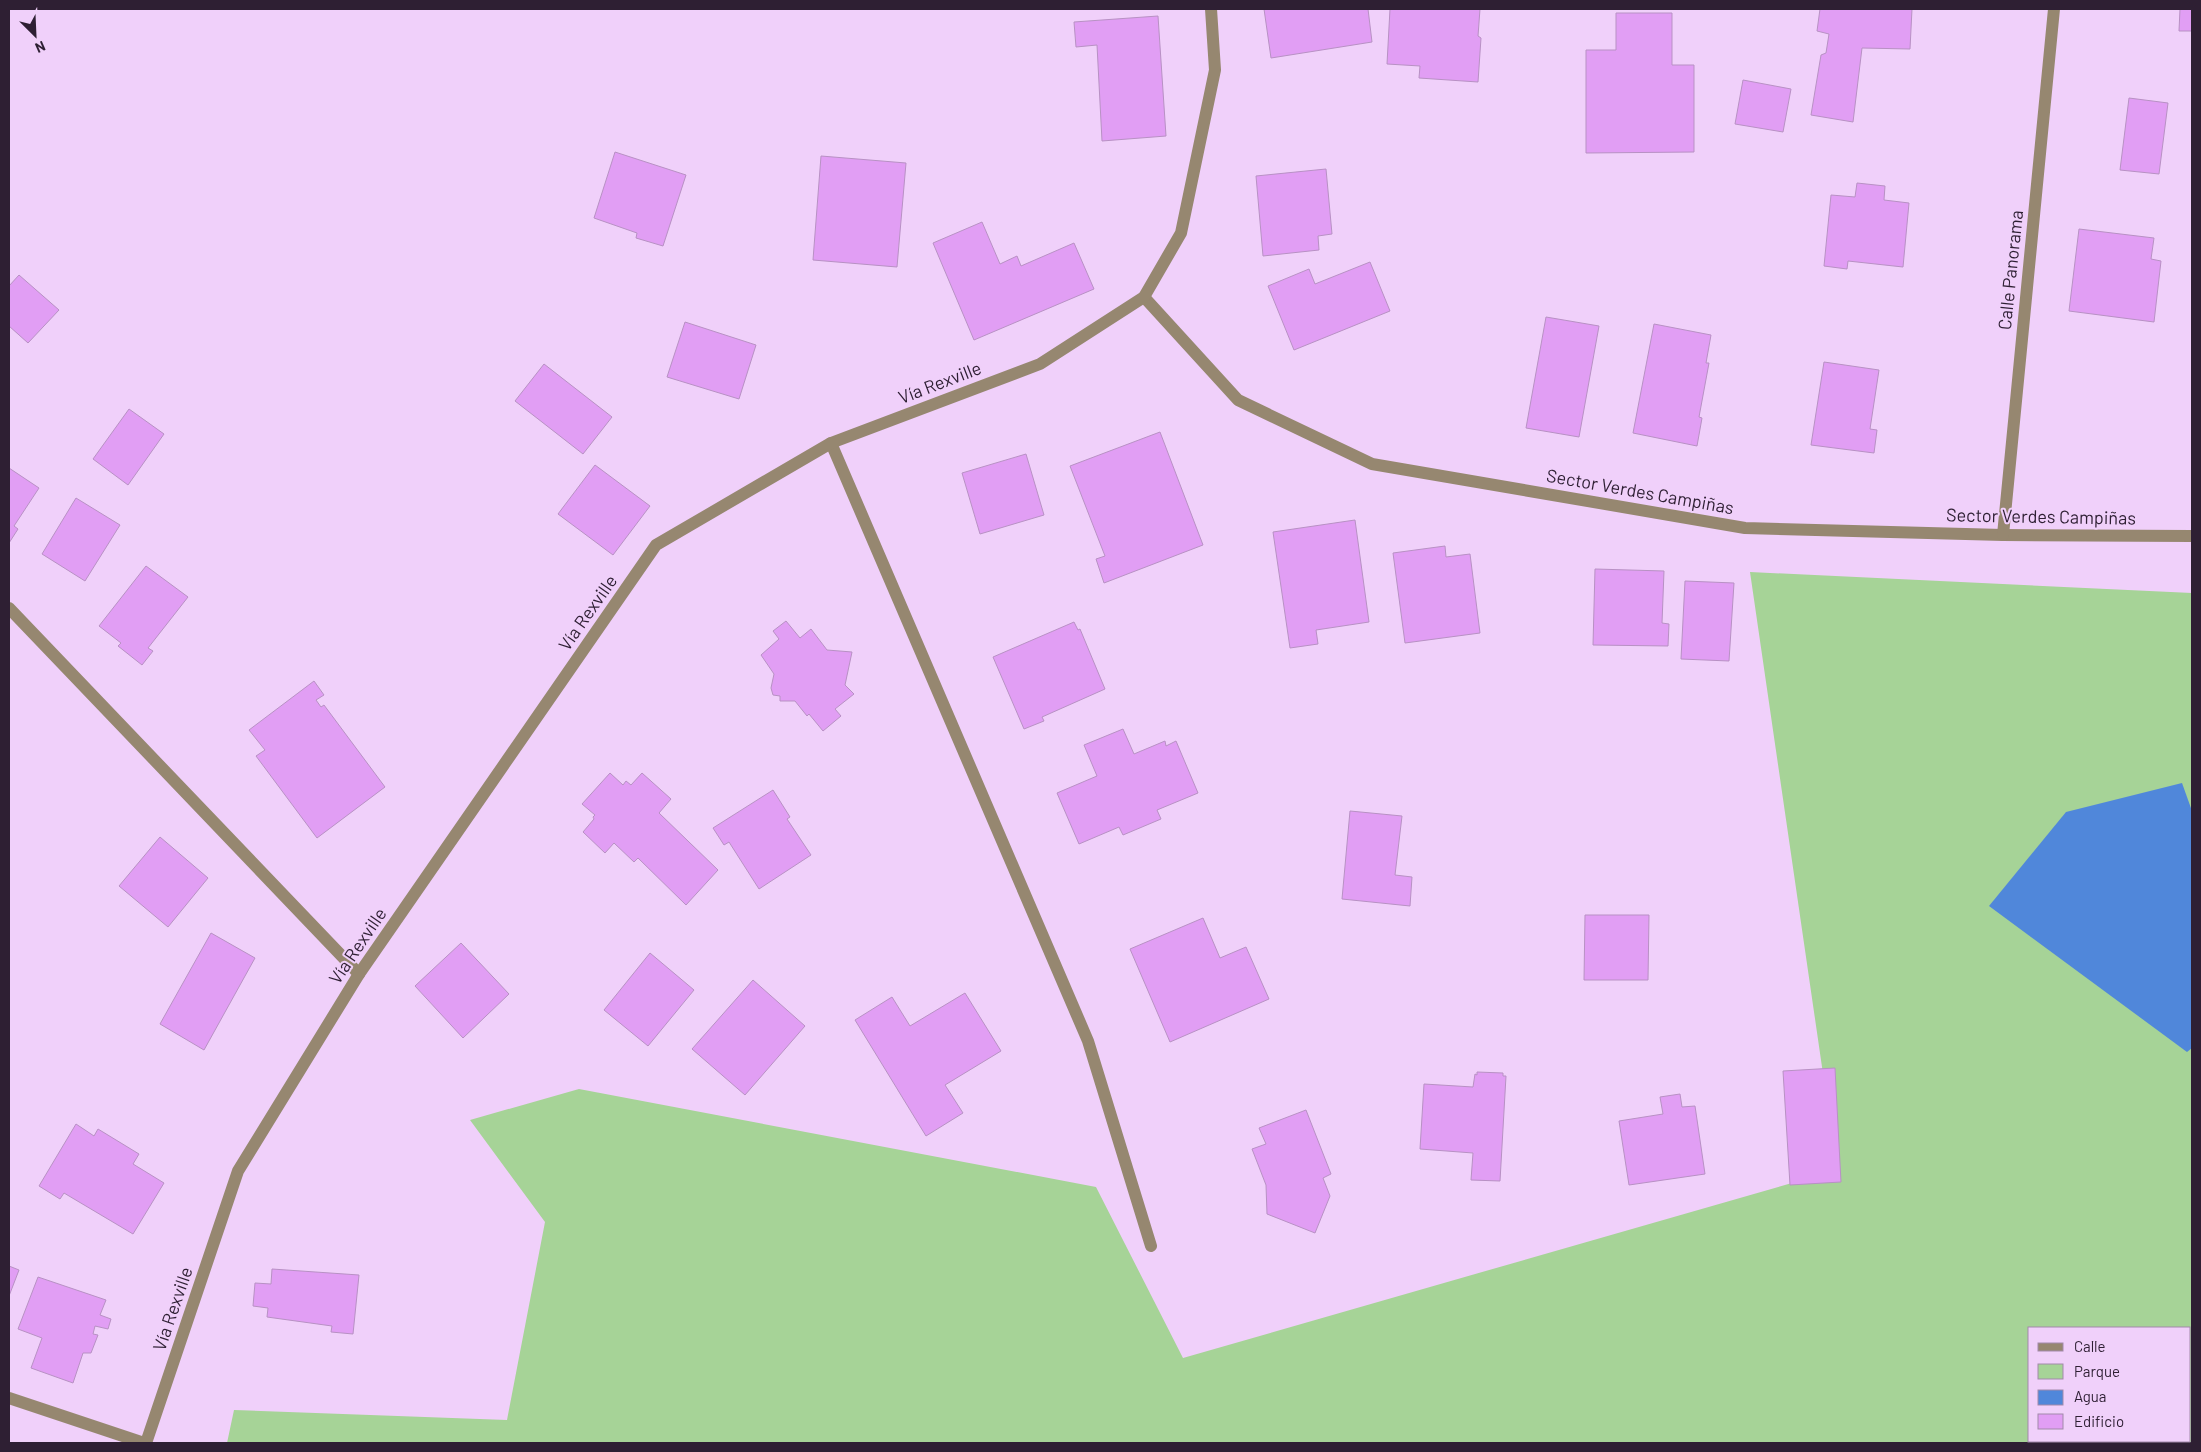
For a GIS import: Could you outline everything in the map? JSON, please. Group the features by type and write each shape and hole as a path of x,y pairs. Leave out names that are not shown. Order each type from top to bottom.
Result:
{"street":[{"name":"Vía Rexville","path":"145,1443 238,1170 359,974 656,545 831,443 1040,364 1144,298 1181,233 1216,70 1211,9"},
{"name":"Calle Panorama","path":"2003,535 2054,9"},
{"name":"Sector Verdes Campiñas","path":"1144,298 1238,400 1372,464 1745,528 2003,535 2192,536"},
{"path":"831,443 1088,1042 1151,1246"},
{"path":"9,608 359,974"},
{"path":"9,1398 145,1443"}],"green space":[{"path":"1750,572 2192,593 2192,1443 227,1443 234,1410 507,1420 545,1222 470,1120 579,1089 1096,1187 1183,1358 1837,1170"}],"water":[{"path":"2182,783 2192,811 2192,1048 2187,1052 1989,906 2066,812"}],"building":[{"path":"1264,9 1368,9 1372,42 1271,58"},
{"path":"1390,9 1480,9 1478,36 1481,38 1478,82 1419,78 1420,66 1387,64"},
{"path":"1820,9 1912,9 1910,49 1862,48 1853,122 1811,115 1821,55 1826,53 1829,34 1817,31"},
{"path":"2180,9 2192,9 2192,31 2179,31"},
{"path":"1616,13 1672,13 1672,65 1694,65 1694,152 1586,153 1586,50 1616,50"},
{"path":"1158,16 1166,136 1102,141 1097,45 1076,47 1074,22"},
{"path":"1743,80 1791,89 1783,132 1735,124"},
{"path":"2129,98 2168,103 2159,174 2120,170"},
{"path":"615,152 686,175 663,246 636,238 637,233 594,218"},
{"path":"821,156 906,163 897,267 813,260"},
{"path":"1326,169 1332,234 1318,236 1319,250 1263,256 1256,176"},
{"path":"1857,183 1885,186 1884,200 1909,203 1903,267 1848,261 1847,269 1824,266 1831,195 1855,197"},
{"path":"982,222 1000,264 1017,256 1021,266 1074,243 1094,289 974,340 933,243"},
{"path":"2079,229 2154,238 2151,259 2161,261 2154,322 2069,311"},
{"path":"1370,262 1390,311 1294,350 1268,286 1309,269 1315,284"},
{"path":"19,275 59,310 28,343 9,326 9,286"},
{"path":"1546,317 1599,326 1579,437 1526,428"},
{"path":"685,322 756,345 739,399 667,377"},
{"path":"1654,324 1711,335 1706,363 1709,363 1699,417 1702,418 1697,446 1633,433"},
{"path":"1824,362 1879,370 1870,429 1877,430 1874,453 1811,445"},
{"path":"544,364 612,417 583,454 515,401"},
{"path":"129,409 164,434 128,485 93,459"},
{"path":"1160,432 1203,545 1104,583 1096,559 1105,556 1070,466"},
{"path":"1026,454 1044,515 980,534 962,473"},
{"path":"595,465 650,506 613,555 558,514"},
{"path":"9,468 39,488 14,526 18,529 9,543"},
{"path":"76,498 120,525 85,581 42,554"},
{"path":"1355,520 1369,622 1316,630 1318,644 1290,648 1273,532"},
{"path":"1445,546 1446,557 1470,554 1480,633 1405,643 1393,553"},
{"path":"146,566 188,597 148,648 153,651 142,665 118,646 121,643 99,626"},
{"path":"1595,569 1664,571 1662,623 1669,624 1668,646 1593,645"},
{"path":"1685,581 1734,583 1729,661 1681,659"},
{"path":"786,621 800,638 811,629 827,650 852,652 845,685 854,694 835,709 841,716 823,731 795,701 780,701 780,696 773,695 771,688 774,674 761,655 779,639 773,631"},
{"path":"1074,622 1078,630 1080,629 1105,689 1042,717 1044,721 1024,729 993,657"},
{"path":"314,681 324,695 316,700 321,707 324,705 385,787 317,838 256,756 265,750 249,730"},
{"path":"1123,729 1134,754 1165,741 1166,746 1176,741 1198,793 1157,810 1161,819 1123,835 1119,827 1079,844 1057,793 1097,776 1084,745"},
{"path":"610,773 623,785 626,781 631,785 642,773 671,799 659,813 718,870 686,905 638,858 634,862 614,843 605,853 583,832 595,815 582,804"},
{"path":"773,790 790,817 787,819 811,855 759,889 729,842 724,845 713,828"},
{"path":"1350,811 1402,816 1395,875 1412,877 1410,906 1342,899"},
{"path":"160,837 208,878 168,927 119,886"},
{"path":"1585,915 1649,915 1648,980 1584,980"},
{"path":"1203,918 1220,958 1246,947 1269,999 1170,1042 1130,949"},
{"path":"211,933 255,958 204,1050 160,1024"},
{"path":"461,943 509,994 463,1038 415,986"},
{"path":"650,953 694,990 648,1046 604,1010"},
{"path":"753,980 805,1026 745,1095 692,1049"},
{"path":"965,993 1001,1051 945,1085 963,1113 926,1136 855,1020 892,997 910,1026"},
{"path":"1835,1068 1841,1182 1790,1185 1783,1071"},
{"path":"1477,1072 1503,1073 1503,1076 1506,1076 1500,1181 1471,1180 1473,1153 1420,1149 1424,1084 1473,1087"},
{"path":"1680,1094 1682,1107 1695,1106 1705,1174 1629,1185 1619,1121 1663,1114 1660,1097"},
{"path":"1306,1110 1331,1174 1323,1178 1330,1196 1315,1233 1267,1214 1266,1185 1252,1149 1266,1144 1259,1128"},
{"path":"76,1124 94,1136 98,1129 139,1154 133,1164 164,1183 133,1234 64,1193 60,1199 39,1186"},
{"path":"9,1266 19,1270 9,1296"},
{"path":"272,1269 359,1275 353,1334 331,1332 332,1326 267,1317 268,1308 253,1306 255,1283 271,1284"},
{"path":"38,1277 106,1300 100,1315 111,1319 108,1329 95,1326 93,1334 98,1335 91,1353 83,1353 73,1383 31,1368 42,1338 18,1329"}]}
